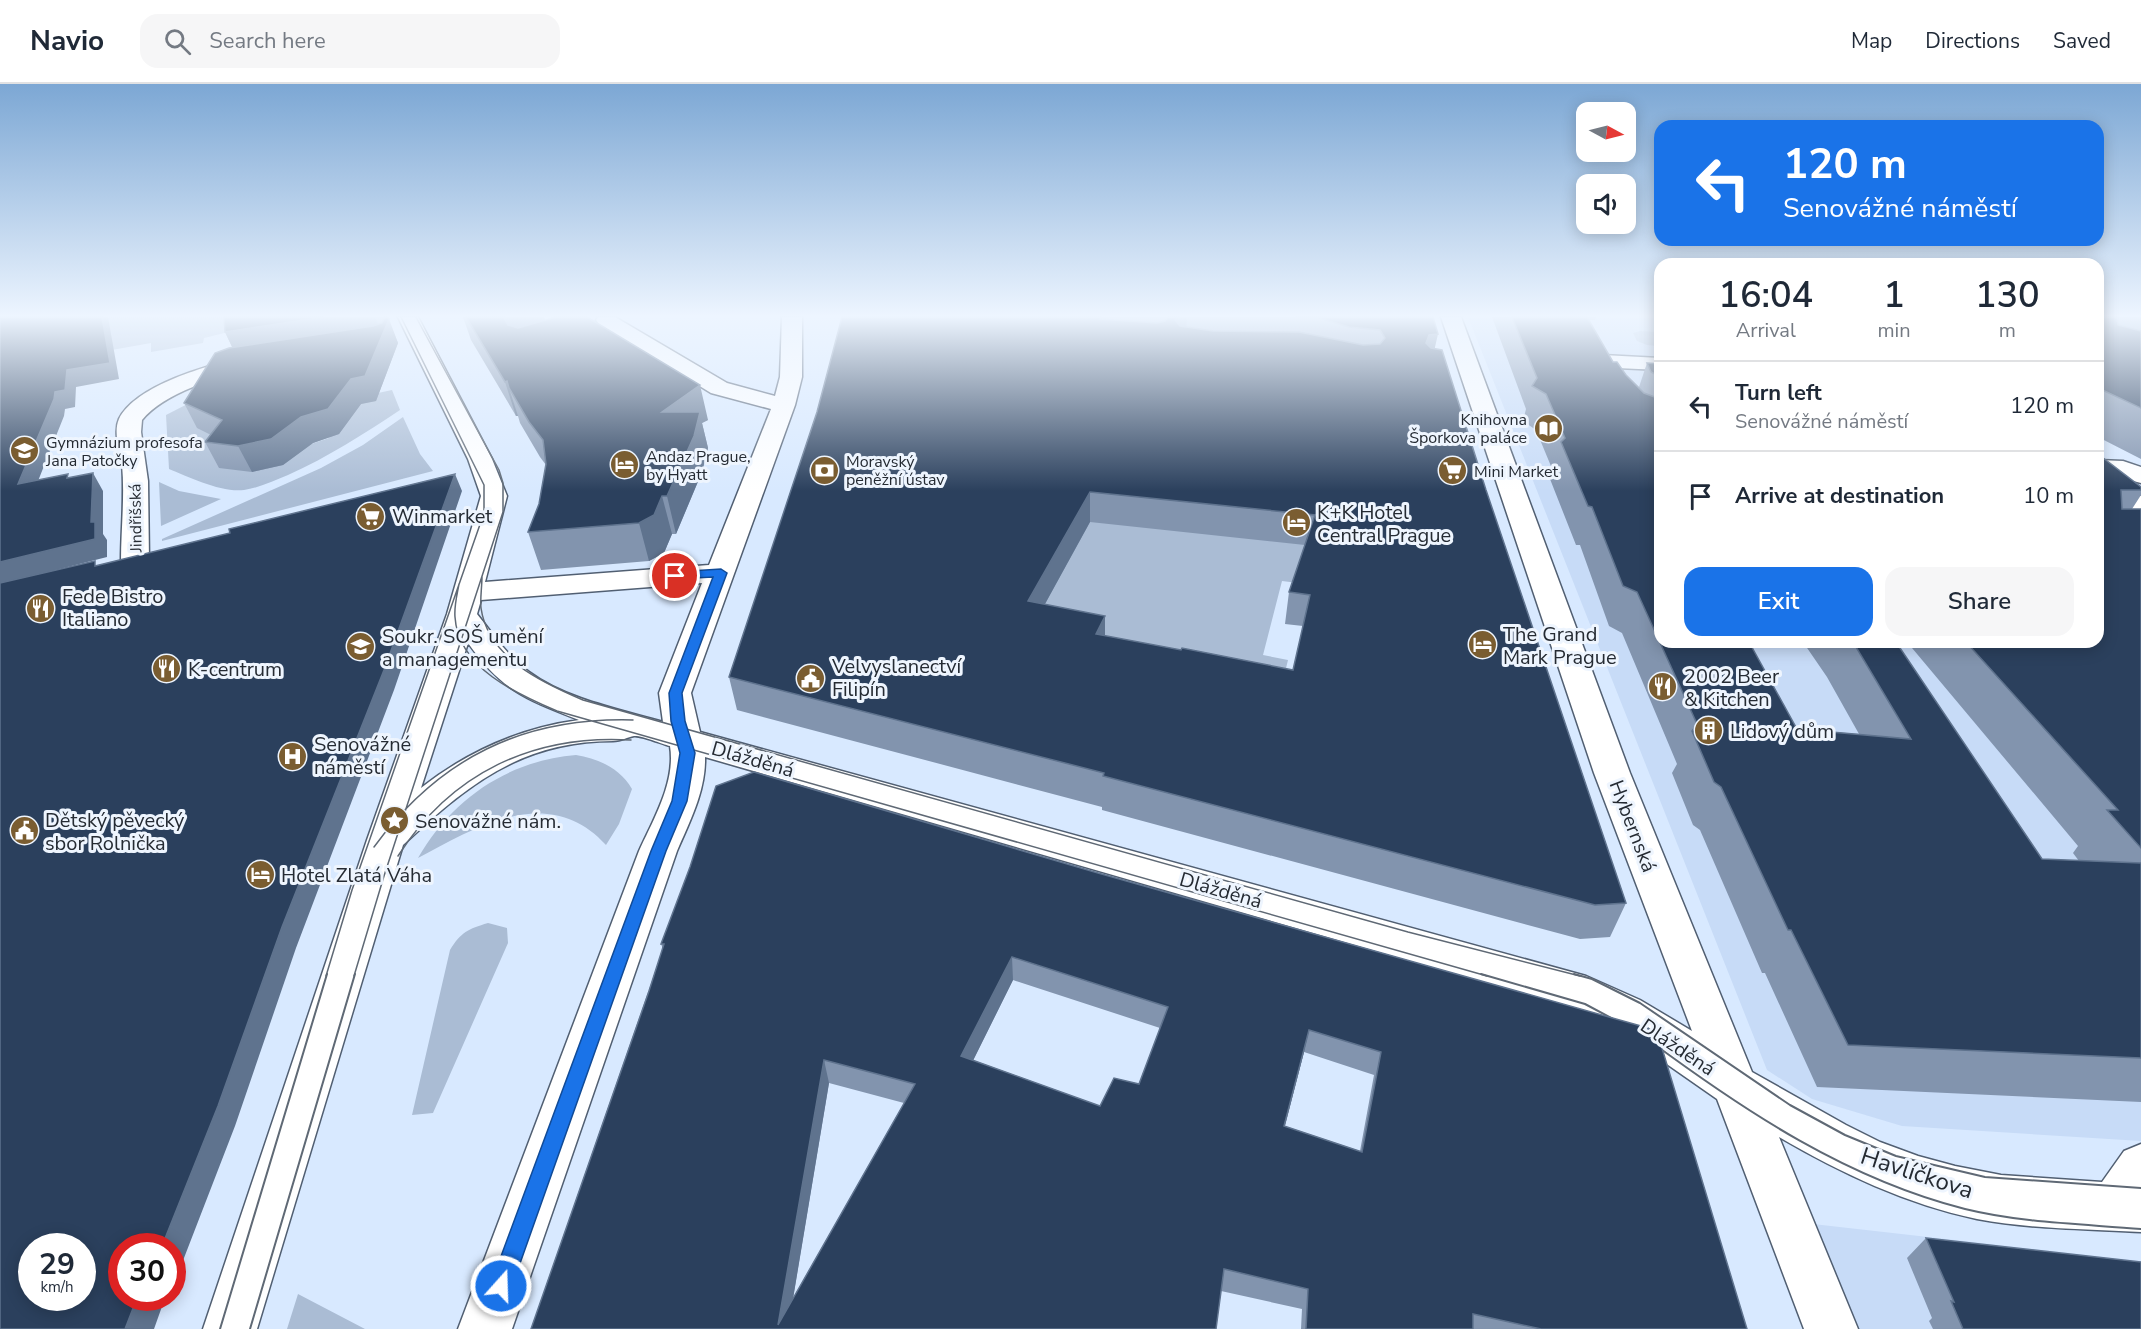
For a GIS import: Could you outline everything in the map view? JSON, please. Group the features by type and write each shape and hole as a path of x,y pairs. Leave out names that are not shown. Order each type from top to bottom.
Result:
{"street":[{"name":"Jindřišská","path":"136,561 135,466 129,430 131,420 150,402 204,375"},
{"path":"230,1329 386,840 465,603 494,496 477,480 433,375"},
{"path":"697,375 719,388 748,398 784,405"},
{"path":"485,1329 658,851 679,801 688,753 676,713 675,693 784,405 791,375"},
{"name":"Hybernská","path":"1463,375 1612,773 1831,1329"},
{"path":"1610,375 1629,412 1654,427"},
{"path":"2104,470 2123,469 2141,475"},
{"path":"2104,475 2141,509"},
{"path":"465,603 537,585 721,573"},
{"path":"465,603 499,662 527,685 596,714 684,739"},
{"path":"386,840 445,787 477,765 528,741 557,734 608,729 684,739"},
{"name":"Dlážděná","path":"684,739 1586,994 1624,1011 1737,1086"},
{"name":"Havlíčkova","path":"1737,1086 1813,1132 1855,1154 1899,1172 1955,1190 2012,1199 2127,1207 2141,1167"}],"shaded area":[{"path":"244,375 266,469 302,447 329,438 346,407 375,401 378,393 392,390 400,410 317,461 261,486 244,490 216,487 169,469 166,415"},
{"path":"1491,375 1654,375 1654,648 2104,648 2104,628 2141,541 2141,1141 1902,1126 1812,1099 1767,1070"},
{"path":"403,417 420,454 433,471 162,541 162,539 321,468 363,445"},
{"path":"159,482 179,491 221,499 161,526"},
{"path":"1090,521 1322,546 1314,585 1282,581 1263,655 1288,660 1278,701 1020,648"},
{"path":"576,755 593,759 615,770 632,789 619,824 606,845 584,826 561,816 537,813 513,816 489,823 418,858 447,818 484,787 527,765"},
{"path":"488,923 507,928 508,943 433,1113 412,1115 450,950 466,932"},
{"path":"1813,1224 2141,1261 2141,1329 1852,1329"},
{"path":"298,1294 365,1329 287,1329"}],"building":[{"path":"0,375 66,375 65,390 55,392 18,484 68,474 67,478 93,473 91,522 95,522 95,539 0,562"},
{"path":"201,375 365,375 351,379 328,409 301,417 271,439 238,446 205,442 222,420 184,403"},
{"name":"Andaz Prague, by Hyatt","path":"501,375 684,375 700,385 662,412 700,412 694,436 667,496 662,496 654,515 639,523 528,532 539,504 546,464 543,440 529,422 507,381 505,382"},
{"path":"827,375 1450,375 1486,490 1626,903 1595,905 1103,776 1104,773 729,677 817,412","holes":["1090,492 1315,515 1289,592 1310,595 1293,670 1096,634 1105,616 1028,601"]},
{"path":"1536,375 1626,375 1644,393 1654,397 1654,629 1637,592 1623,586 1592,507 1588,506 1561,442 1565,438 1546,394 1532,386 1537,378"},
{"path":"2104,375 2141,375 2141,408 2104,391"},
{"path":"2104,459 2141,487 2141,490 2121,490 2122,509 2141,509 2141,848 2107,810 2118,810 1971,648 2104,648"},
{"path":"455,474 384,670 282,927 218,1106 167,1233 108,1233 108,1311 132,1311 125,1329 0,1329 0,583 95,561 95,566 230,533 229,529"},
{"path":"1662,648 1752,648 1797,729 1911,739 1857,648 1900,648 2042,859 2141,863 2141,1058 1848,1045 1791,930 1788,930 1721,787 1714,782 1692,731 1697,724"},
{"path":"754,772 1098,873 1648,1028 1658,1035 1747,1329 1541,1329 1473,1314 1473,1329 1306,1329 1308,1289 1224,1269 1216,1329 531,1329 649,991 664,944 661,944 690,867 716,786","holes":["1012,957 1168,1007 1139,1084 1114,1078 1100,1106 961,1056","1309,1030 1381,1052 1362,1152 1284,1126","824,1060 915,1084 778,1325"]},
{"path":"1926,1238 2141,1262 2141,1329 1963,1329 1951,1301 1954,1302"}],"tram line":[{"path":"430,375 484,485 484,513 459,585"},
{"path":"448,375 499,470 503,483 503,512 482,576"},
{"path":"461,640 482,576"},
{"path":"482,576 481,608 486,626 494,641 506,655 535,677 583,700 1408,932 1580,976"},
{"path":"326,976 352,890 459,585"},
{"path":"459,585 455,617 461,640"},
{"path":"406,809 461,640"},
{"path":"461,640 478,665 508,687 557,711 592,721"},
{"path":"592,721 633,720"},
{"path":"406,809 426,789 456,767 487,749 520,735 555,726 592,721"},
{"path":"592,721 1487,976"},
{"path":"398,856 419,827 443,802 469,781 498,765 528,752 561,744 595,740 631,740"},
{"path":"354,976 406,809"},
{"path":"374,847 406,809"},
{"path":"220,1329 327,974"},
{"path":"250,1329 355,974"},
{"path":"1481,974 1585,1004 1632,1029"},
{"path":"1574,974 1592,979 1640,1003 1790,1105 1845,1135 1896,1156 1985,1177 2141,1188"},
{"path":"1650,1041 1723,1093 1799,1140 1880,1180 1922,1196 1987,1214 2141,1229"}],"place":[{"name":"Knihovna Šporkova paláce","path":"1548,428"},
{"name":"Gymnázium profesofa Jana Patočky","path":"25,451"},
{"name":"Andaz Prague, by Hyatt","path":"625,465"},
{"name":"Moravský peněžní ústav","path":"825,470"},
{"name":"Mini Market","path":"1453,471"},
{"name":"Winmarket","path":"371,516"},
{"name":"K+K Hotel Central Prague","path":"1296,523"},
{"name":"Fede Bistro Italiano","path":"41,608"},
{"name":"The Grand Mark Prague","path":"1482,645"},
{"name":"Soukr. SOŠ umění a managementu","path":"361,647"},
{"name":"K-centrum","path":"167,669"},
{"name":"Velvyslanectví Filipín","path":"811,678"},
{"name":"2002 Beer & Kitchen","path":"1663,687"},
{"name":"Lidový dům","path":"1709,731"},
{"name":"Senovážné náměstí","path":"293,756"},
{"name":"Senovážné nám.","path":"394,821"},
{"name":"Dětský pěvecký sbor Rolnička","path":"24,831"},
{"name":"Hotel Zlatá Váha","path":"260,875"}],"route":[{"path":"501,1286 658,851 679,801 688,753 678,721 675,693 721,573 675,576"}]}
